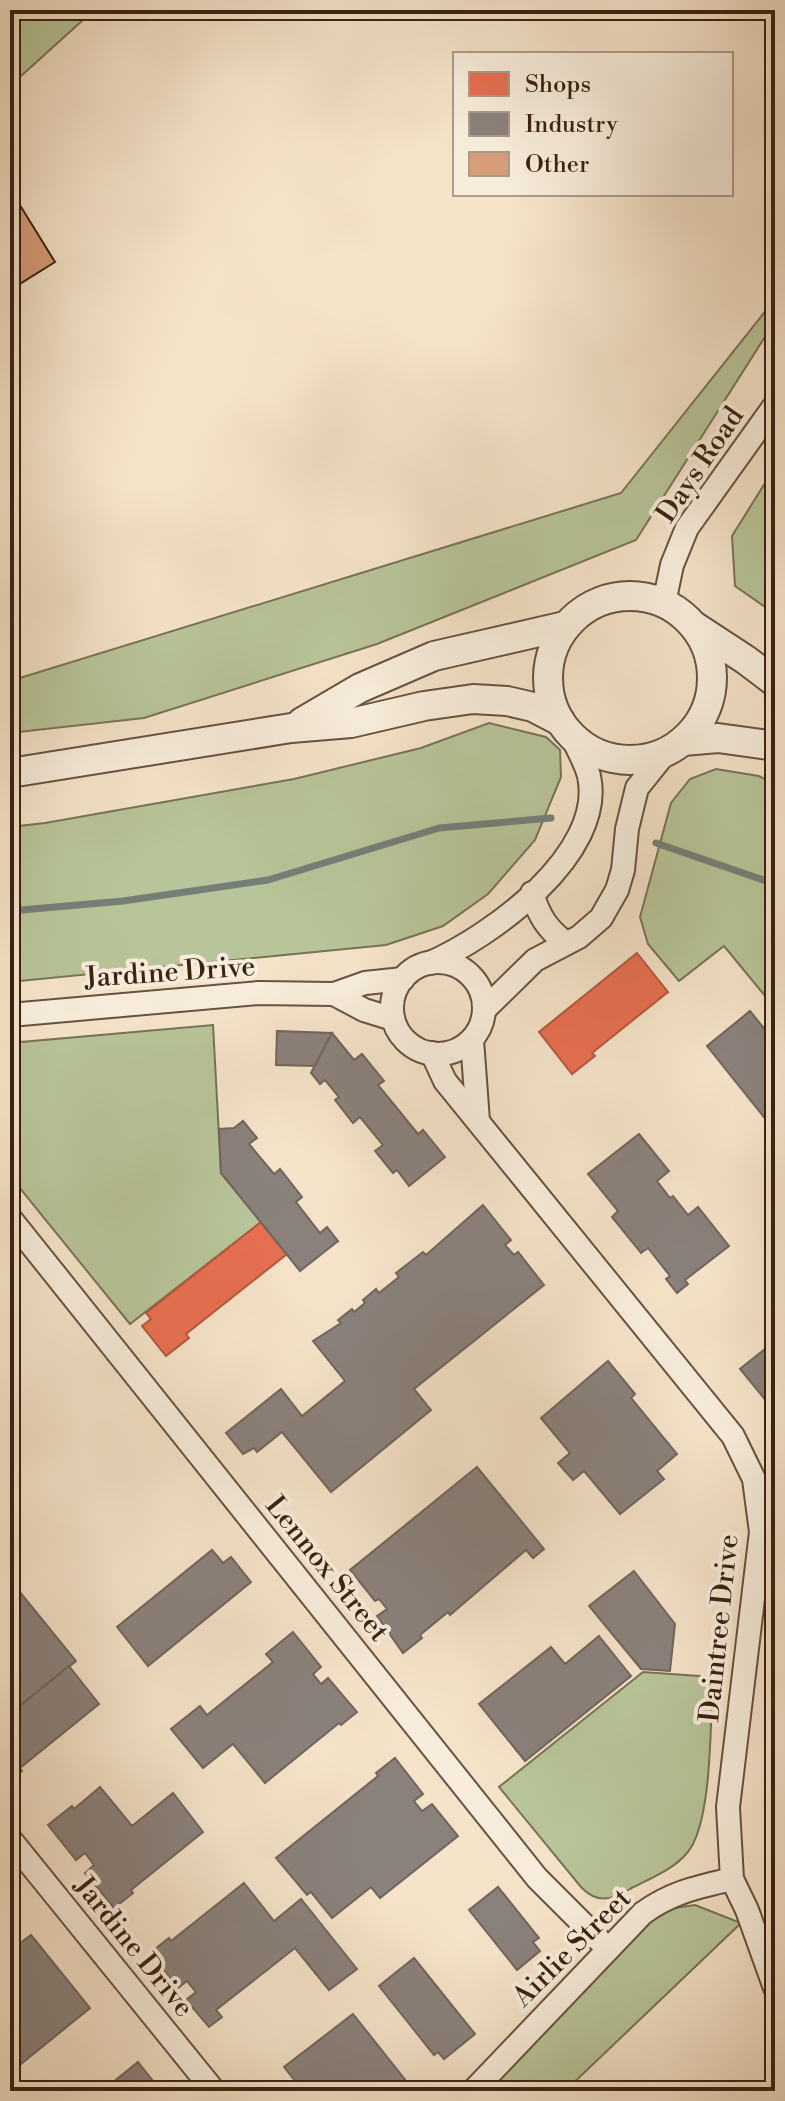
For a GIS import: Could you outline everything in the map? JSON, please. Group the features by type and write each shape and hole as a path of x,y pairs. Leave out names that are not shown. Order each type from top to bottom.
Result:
{"street":[{"name":"Days Road","path":"664,603 672,565 687,528 775,405"},
{"path":"693,626 706,648 712,673 709,698 699,722 637,788 627,829 623,870 617,890 601,918 579,937 535,960 484,1010 478,1031 460,1049 432,1053 419,1050 407,1042 393,1019 392,1005 403,979 415,968 477,939 532,893 568,857 585,819 589,776 550,698 547,673 553,648 565,626 585,608 610,598 638,596 664,603 775,682"},
{"path":"291,728 360,688 434,656 565,626"},
{"path":"10,773 291,728 351,723 424,706 473,699 507,701 533,707 592,751 616,759 641,759 674,746 718,738 775,746"},
{"path":"532,893 538,912 549,930 566,943"},
{"path":"430,963 443,962 468,973 477,983 484,1010"},
{"path":"334,994 365,983 403,979"},
{"name":"Jardine Drive","path":"10,1015 258,993 334,994"},
{"path":"334,994 364,1010 393,1019"},
{"path":"472,1040 478,1121"},
{"name":"Daintree Drive","path":"432,1053 445,1081 733,1436 754,1479 761,1532 728,1807 732,1879 747,1910 775,1988"},
{"name":"Lennox Street","path":"10,1218 537,1878 608,1949"},
{"name":"Jardine Drive","path":"10,1839 214,2091"},
{"name":"Airlie Street","path":"473,2091 643,1913 663,1899 732,1879"}],"green space":[{"path":"10,10 94,10 10,86"},
{"path":"775,299 775,321 636,540 377,644 144,718 10,733 10,681 621,493"},
{"path":"775,467 775,614 735,586 732,536"},
{"path":"489,723 546,737 560,750 561,777 535,840 488,894 443,926 386,945 10,982 10,827 294,779 421,748"},
{"path":"716,769 759,776 775,784 775,1008 724,946 679,981 648,944 640,917 671,803 690,779"},
{"path":"213,1025 221,1173 261,1222 130,1324 10,1176 10,1043"},
{"path":"643,1672 713,1677 709,1770 702,1819 687,1853 675,1864 617,1896 599,1898 581,1887 499,1787"},
{"path":"775,1785 775,1893 772,1893 769,1849"},
{"path":"695,1905 741,1923 565,2091 489,2091 645,1924 667,1909"}],"building: Shops":[{"path":"637,953 668,992 592,1053 595,1056 572,1074 539,1032"},
{"path":"261,1222 287,1254 186,1334 189,1338 166,1356 142,1326 151,1319 146,1313"}],"building: Industry":[{"path":"750,1011 775,1042 775,1131 707,1046"},
{"path":"277,1031 332,1033 315,1066 276,1065"},
{"path":"332,1033 354,1060 362,1054 384,1081 378,1085 418,1134 423,1130 445,1157 409,1186 397,1170 393,1173 375,1151 383,1145 360,1117 353,1123 335,1100 339,1097 325,1080 320,1084 311,1073"},
{"path":"243,1121 257,1138 249,1144 274,1174 280,1169 302,1197 296,1202 320,1233 327,1227 338,1241 300,1271 221,1173 219,1129 234,1128"},
{"path":"639,1134 669,1171 657,1181 670,1198 673,1196 688,1215 698,1207 729,1246 685,1280 688,1284 677,1293 666,1279 670,1276 648,1248 641,1253 612,1217 618,1211 588,1174"},
{"path":"483,1205 511,1240 505,1245 514,1255 518,1252 544,1285 414,1389 431,1410 331,1492 282,1432 257,1452 254,1448 243,1454 226,1433 281,1389 302,1416 345,1381 313,1341 341,1323 338,1320 352,1309 354,1312 376,1289 379,1293 399,1277 396,1273 423,1252 426,1255"},
{"path":"775,1341 775,1407 772,1408 740,1369"},
{"path":"608,1361 635,1394 631,1398 677,1454 657,1471 664,1479 620,1514 584,1471 573,1480 558,1463 570,1453 541,1418"},
{"path":"477,1467 544,1549 533,1558 526,1550 450,1615 448,1612 420,1635 422,1638 403,1653 377,1616 387,1609 379,1599 375,1601 350,1570"},
{"path":"212,1550 223,1563 231,1557 251,1582 148,1666 117,1627"},
{"path":"634,1571 675,1624 670,1671 641,1669 589,1606"},
{"path":"10,1580 76,1661 10,1714"},
{"path":"293,1632 321,1667 313,1674 321,1684 328,1678 357,1712 265,1783 233,1744 203,1768 171,1729 200,1706 207,1715 273,1662 266,1654"},
{"path":"599,1636 631,1676 525,1761 479,1704 551,1647 565,1664"},
{"path":"69,1666 99,1704 20,1768 22,1771 10,1780 10,1714"},
{"path":"395,1758 423,1794 414,1801 422,1811 432,1804 458,1836 380,1898 371,1887 332,1918 311,1892 307,1895 276,1858 378,1776 376,1773"},
{"path":"100,1787 132,1826 173,1793 203,1832 131,1890 133,1893 114,1908 85,1873 94,1865 85,1853 76,1860 48,1825 72,1806 74,1809"},
{"path":"244,1883 274,1921 301,1899 357,1969 329,1990 295,1948 216,2010 222,2017 209,2027 186,2000 196,1992 187,1981 178,1988 150,1953 169,1938 171,1941"},
{"path":"498,1887 539,1938 533,1942 540,1951 517,1970 469,1910"},
{"path":"31,1935 90,2008 10,2073 10,1951"},
{"path":"414,1958 475,2034 444,2059 438,2052 434,2055 379,1986"},
{"path":"353,2014 414,2091 303,2091 284,2067"},
{"path":"138,2062 161,2091 102,2091"}],"building: Other":[{"path":"18,202 55,262 18,285 10,272 10,207"}],"waterway":[{"path":"10,911 123,901 268,880 439,828 551,818"},
{"path":"656,843 775,884"}]}
